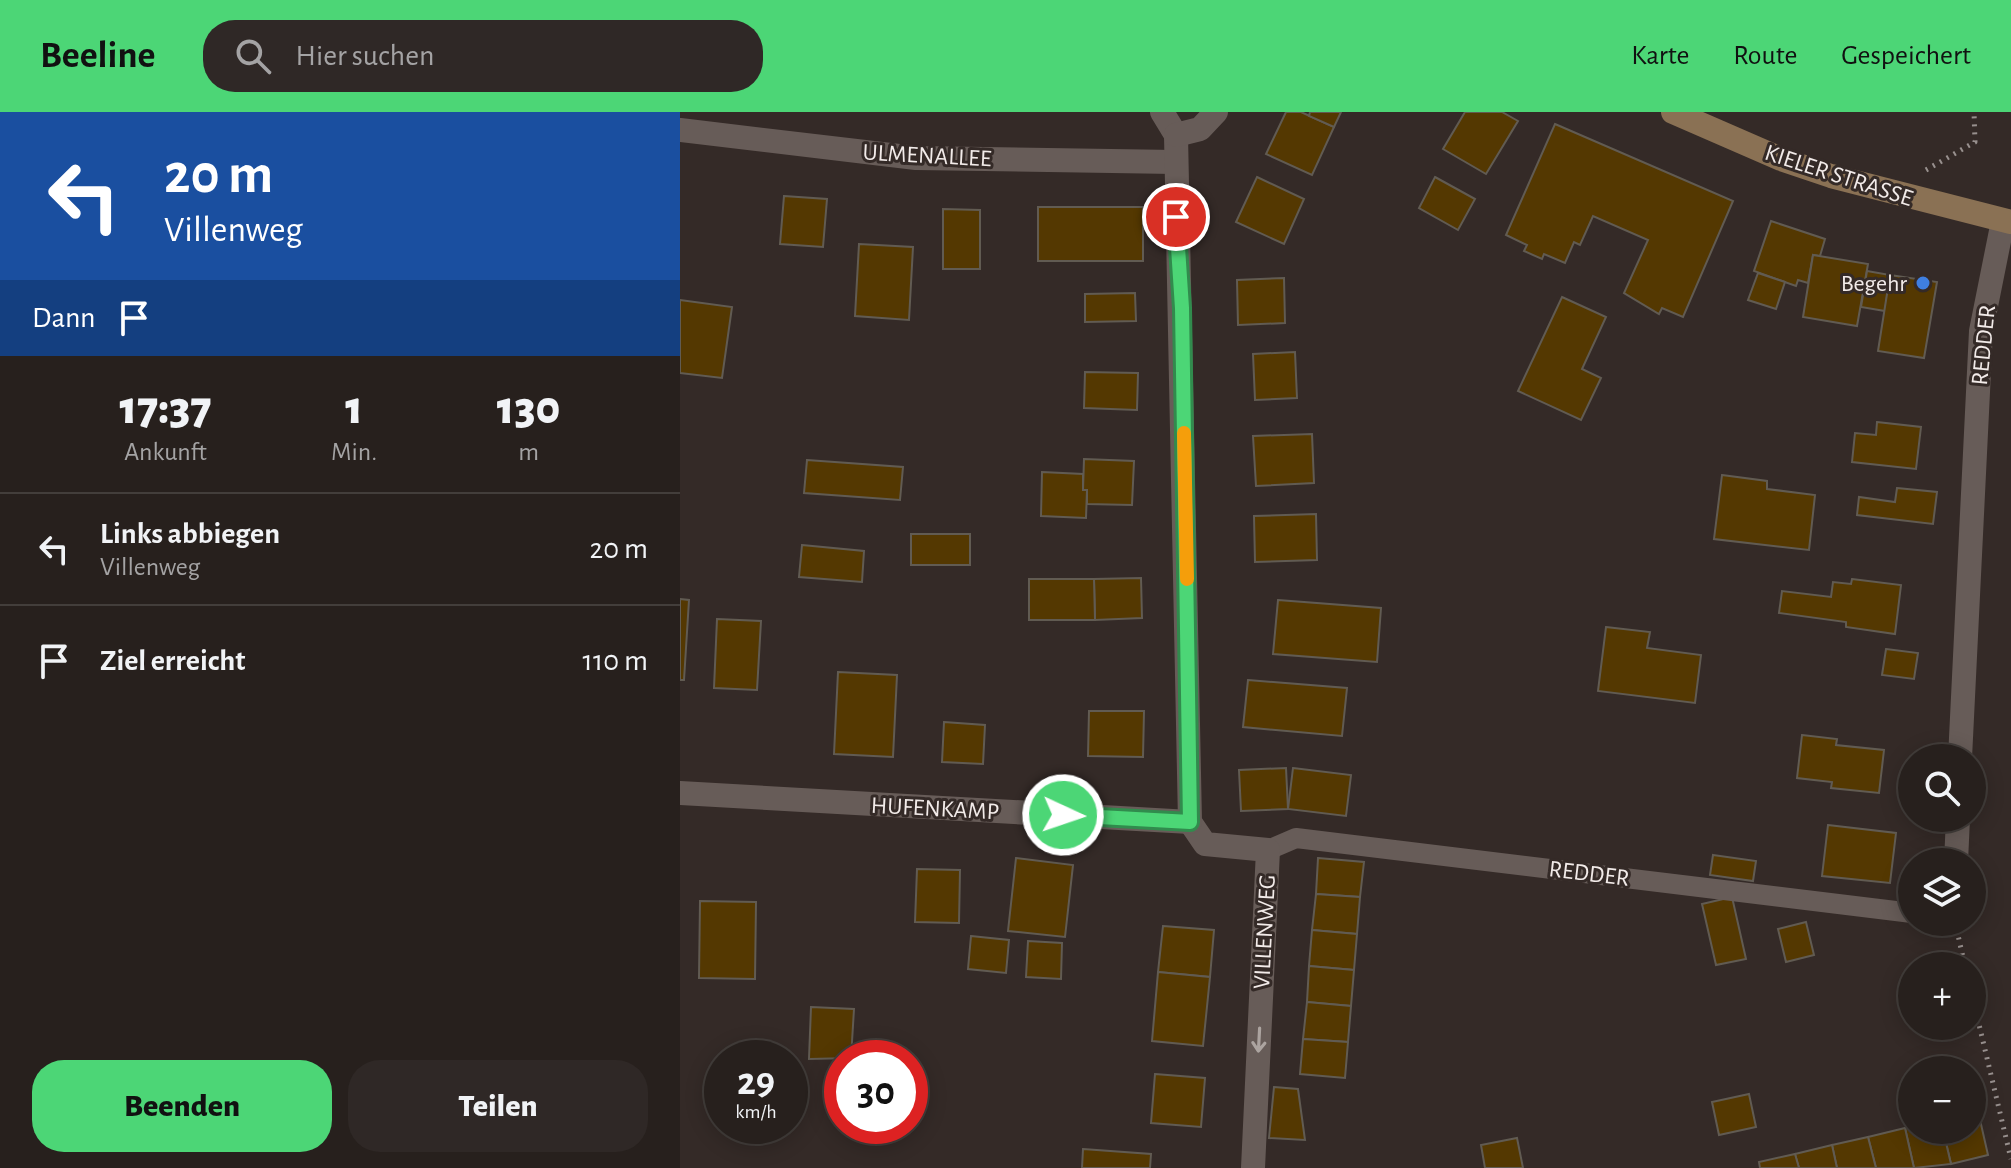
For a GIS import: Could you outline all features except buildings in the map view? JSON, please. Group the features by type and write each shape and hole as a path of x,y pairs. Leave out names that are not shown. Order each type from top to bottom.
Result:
{"main road":[{"name":"KIELER STRASSE","path":"1673,112 1714,121 1781,159 1918,200 2007,222"}],"street":[{"path":"1162,112 1176,135 1190,822"},
{"path":"1176,135 1200,129 1216,112"},
{"name":"ULMENALLEE","path":"680,130 916,158 1175,162"},
{"name":"REDDER","path":"1961,744 1981,331 2007,222"},
{"name":"HUFENKAMP","path":"680,793 1190,822"},
{"name":"VILLENWEG","path":"1190,822 1205,844 1268,850 1253,1168"}],"lane":[{"name":"REDDER","path":"1268,850 1296,838 1898,911"}],"path":[{"path":"1918,200 1924,171 1975,142 1974,112"},
{"path":"1983,1040 2011,1159"}],"slow traffic":[{"path":"1184,433 1187,579"}],"place":[{"name":"Begehr","path":"1923,283"}],"route":[{"path":"1063,815 1190,822 1182,308 1176,217"}]}
